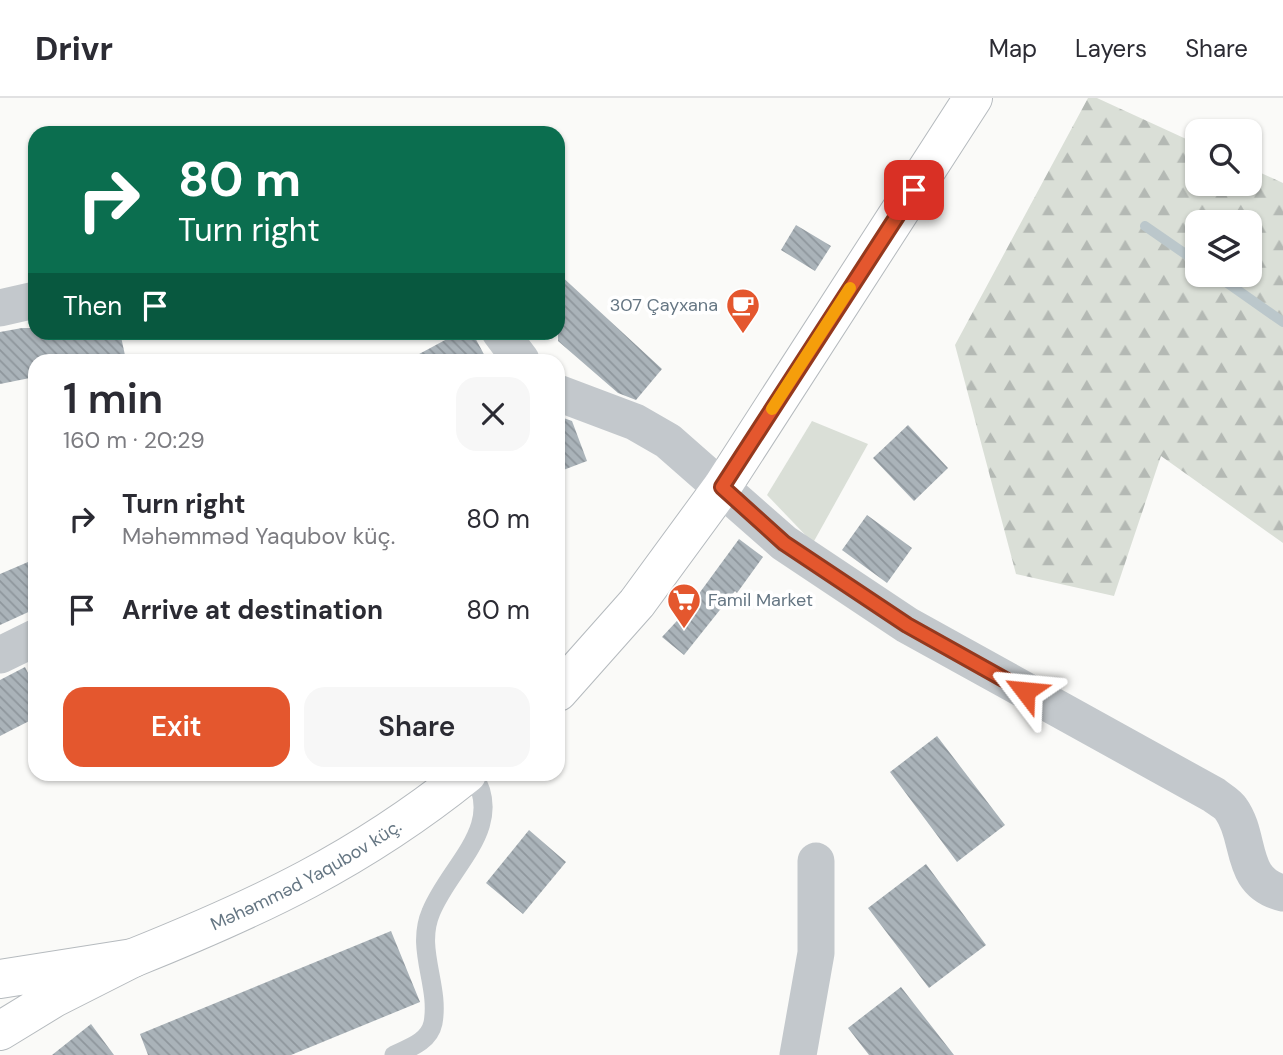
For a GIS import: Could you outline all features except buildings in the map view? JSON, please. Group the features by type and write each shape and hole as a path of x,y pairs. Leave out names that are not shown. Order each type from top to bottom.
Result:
{"main road":[{"path":"565,684 637,603 722,487 973,98"},
{"name":"Məhəmməd Yaqubov küç.","path":"133,958 254,908 323,872 419,812 458,781"},
{"path":"0,979 133,958"},
{"path":"0,1031 54,998 133,958"}],"street":[{"path":"0,308 28,302"},
{"path":"565,396 635,422 668,441 784,543 907,625 1214,795 1231,809 1256,877 1269,889 1283,892"},
{"path":"0,655 28,641"},
{"path":"798,1055 816,953 816,861"}],"lane":[{"path":"394,1055 421,1043 433,1024 424,946 426,926 431,910 477,834 485,814 477,781"}],"green space":[{"path":"1088,98 1097,98 1185,138 1185,196 1262,196 1262,173 1283,183 1283,543 1161,456 1114,596 1016,574 955,345"},
{"path":"812,421 868,444 813,543 767,495"}],"waterway":[{"path":"1145,226 1185,254"},
{"path":"1233,287 1283,322"}],"slow traffic":[{"path":"772,409 850,288"}],"place":[{"name":"307 Çayxana","path":"743,335"},
{"name":"Famil Market","path":"684,630"}],"route":[{"path":"914,190 722,487 784,543 907,625 1025,691"}]}
